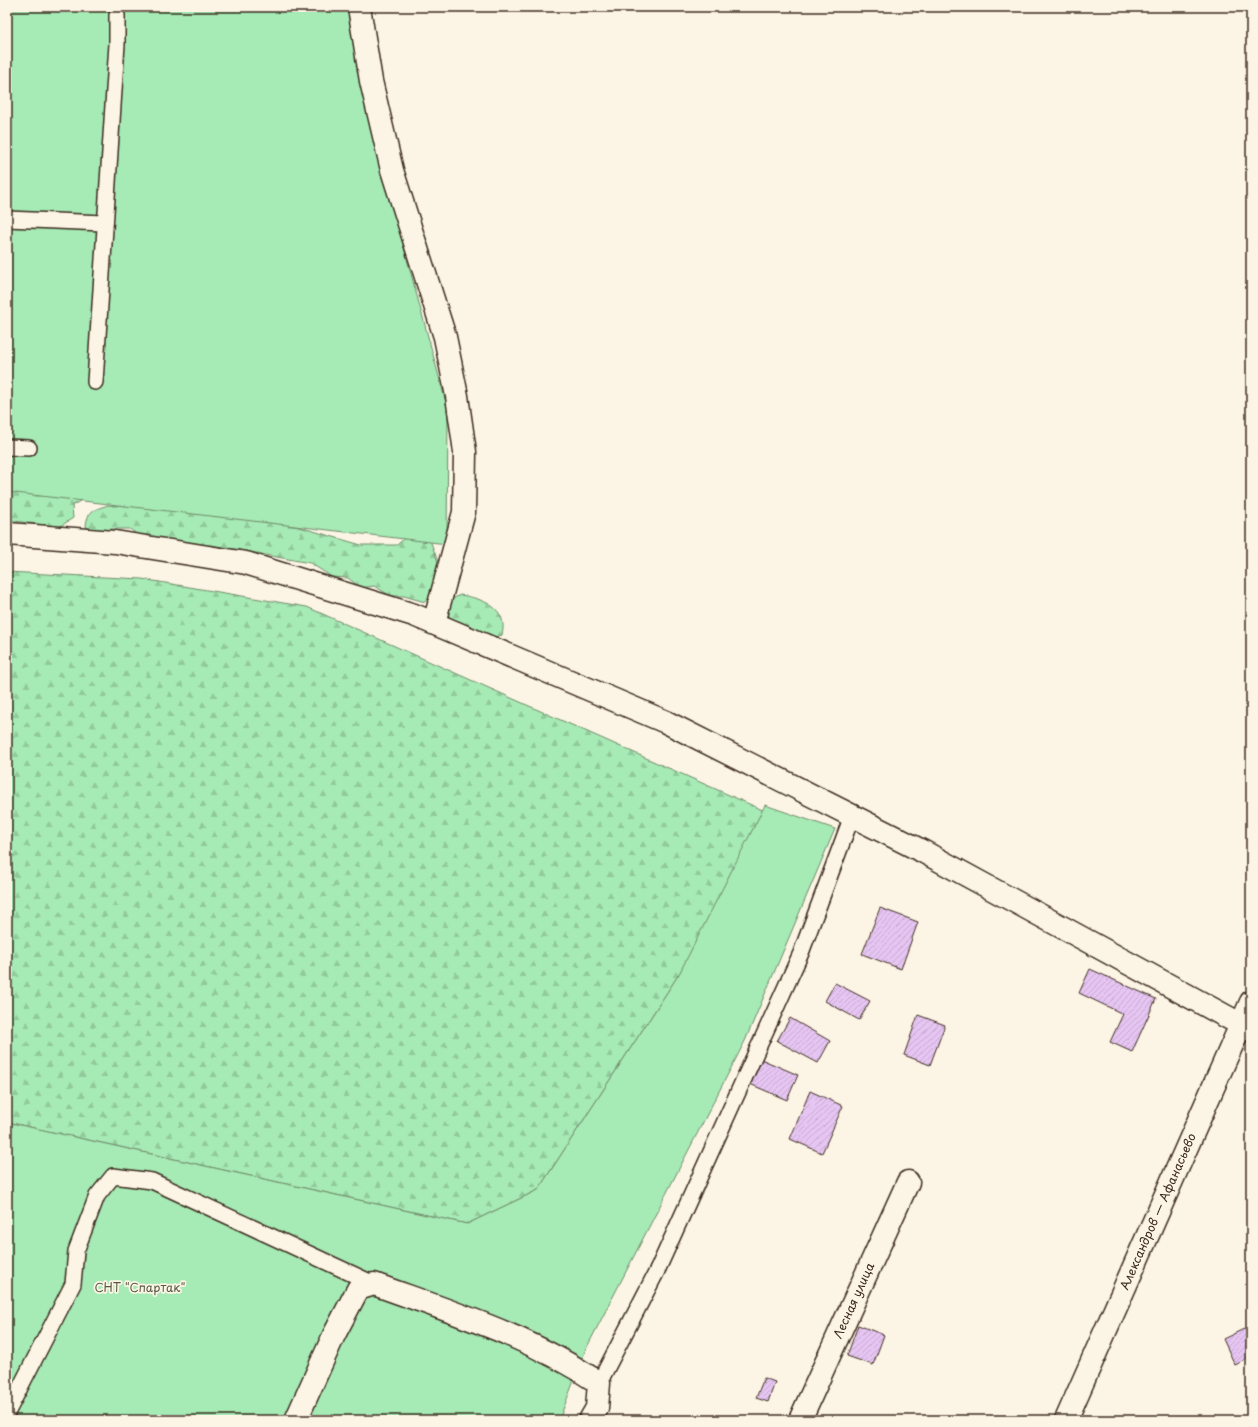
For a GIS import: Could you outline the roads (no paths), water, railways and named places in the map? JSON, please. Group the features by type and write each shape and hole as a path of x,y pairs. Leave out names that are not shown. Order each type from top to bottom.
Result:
{"street":[{"path":"359,7 372,81 392,170 445,337 458,396 465,452 464,512 434,623"},
{"path":"7,534 115,542 246,563 414,614 666,722 924,852 1246,1028"},
{"name":"Александров — Афанасьево","path":"1066,1420 1246,1028 1251,1002"},
{"name":"Лесная улица","path":"800,1420 908,1182"},
{"path":"296,1420 334,1335 358,1288 374,1284 504,1331 573,1365 599,1383 597,1408 590,1420"}],"lane":[{"path":"95,382 104,223 117,44 117,15"},
{"path":"7,219 104,223"},
{"path":"7,447 29,448"},
{"path":"599,1383 657,1271 797,960 852,816"},
{"path":"7,1413 73,1284 76,1251 97,1196 113,1176 152,1181 374,1284"}],"park label":[{"name":"СНТ \"Спартак\"","path":"140,1288"}]}
